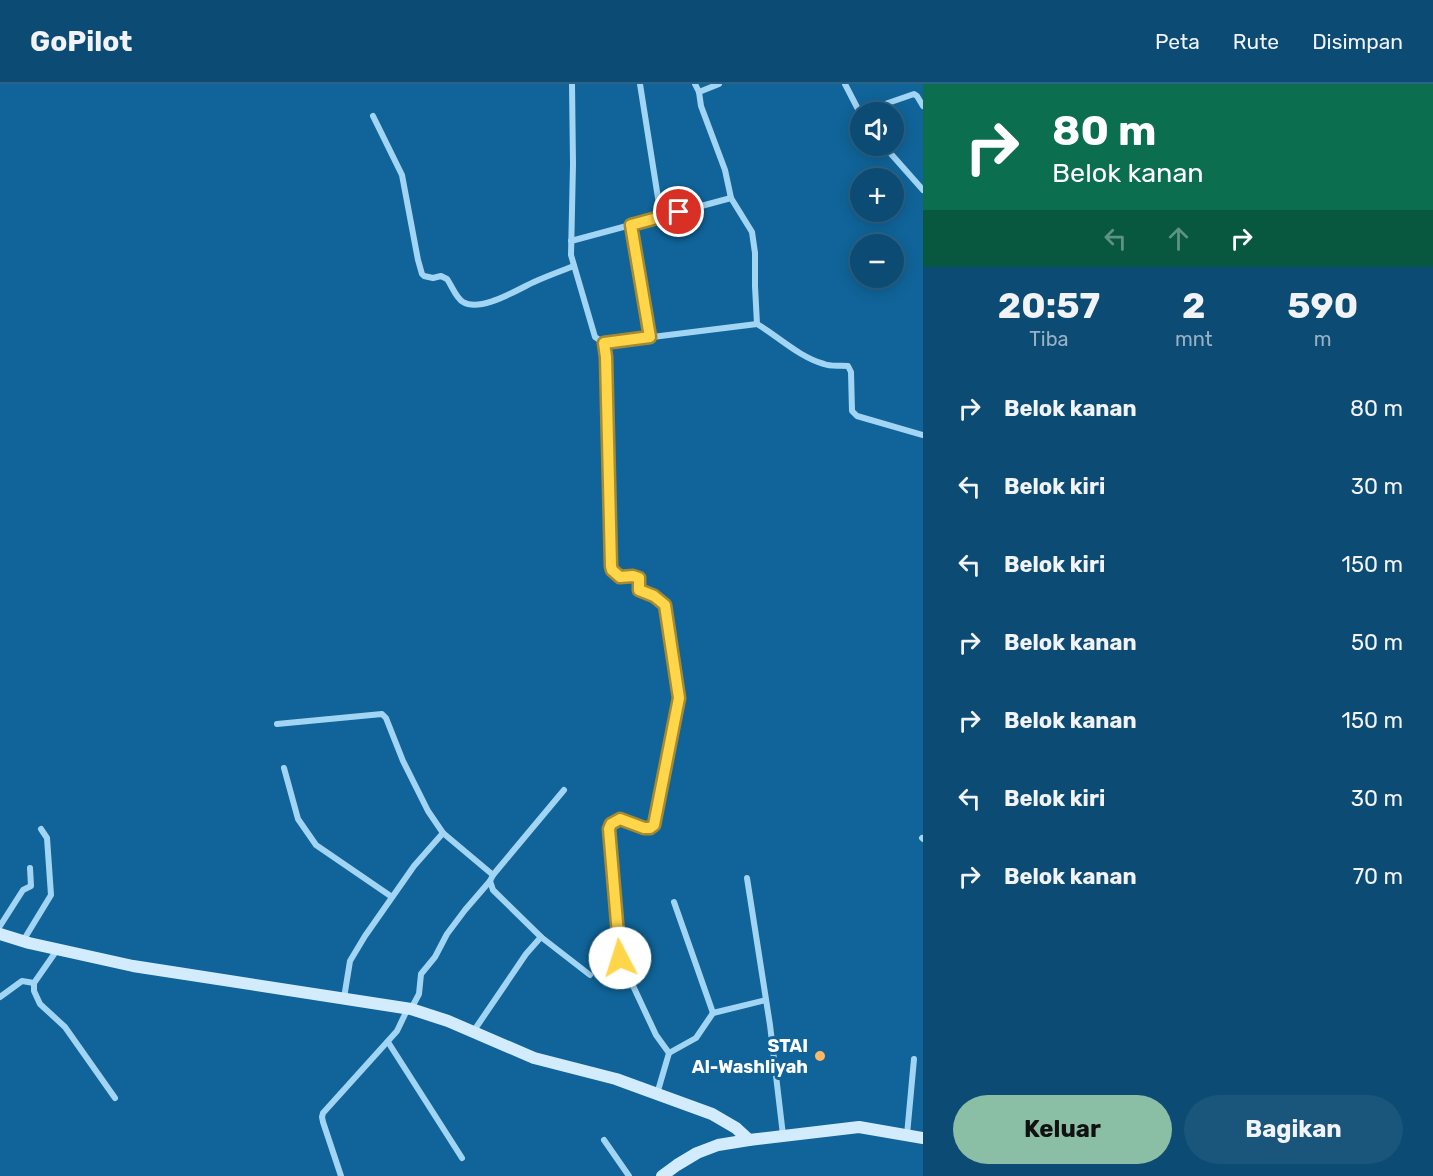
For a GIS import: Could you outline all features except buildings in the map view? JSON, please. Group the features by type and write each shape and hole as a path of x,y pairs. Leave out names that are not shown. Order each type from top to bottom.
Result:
{"street":[{"path":"572,84 571,255 595,337 604,343 758,324 797,352 816,361 825,365 848,366 851,372 853,414 923,435"},
{"path":"640,84 662,217"},
{"path":"695,84 699,93 700,106 719,154 731,198 752,232 758,324"},
{"path":"699,93 720,84"},
{"path":"845,84 854,102"},
{"path":"891,102 915,94 923,106"},
{"path":"374,116 402,175 418,260 424,276 444,277 461,300 475,305 495,301 574,266"},
{"path":"893,156 923,190"},
{"path":"571,241 731,198"},
{"path":"631,225 650,337"},
{"path":"604,343 611,566 620,577 639,578 639,590 654,596 665,605 679,698 654,825 644,828 620,819 611,824 609,829 620,958 656,1035 669,1053"},
{"path":"277,724 382,714 386,718 403,761 428,811 443,833 492,878 493,890 541,937 590,975"},
{"path":"284,768 298,819 316,845 392,897"},
{"path":"340,1176 323,1122 323,1113 398,1031 419,994 421,974 435,957 447,934 564,790"},
{"path":"23,941 51,895 47,838 41,829"},
{"path":"344,999 350,961 414,866 443,833"},
{"path":"0,926 23,890 31,885 30,868"},
{"path":"747,878 771,1035 783,1136"},
{"path":"674,902 713,1013"},
{"path":"0,934 57,950 133,966 410,1009 448,1021 534,1058 616,1079 712,1114 736,1128 749,1140"},
{"path":"473,1032 526,954 541,937"},
{"path":"57,950 34,983 34,991 40,1004 65,1027 115,1098"},
{"path":"0,997 22,981 34,983"},
{"path":"657,1094 669,1053 696,1038 713,1013 766,1000"},
{"path":"387,1042 462,1158"},
{"path":"907,1136 914,1059"},
{"path":"662,1176 677,1165 718,1145 749,1140 859,1128 923,1138"},
{"path":"604,1140 629,1176"}],"place":[{"name":"STAI Al-Washliyah","path":"820,1056"}],"route":[{"path":"620,958 609,829 614,821 620,819 644,828 654,825 679,698 665,605 654,596 639,590 639,578 620,577 611,566 604,343 650,337 631,225 679,212"}]}
